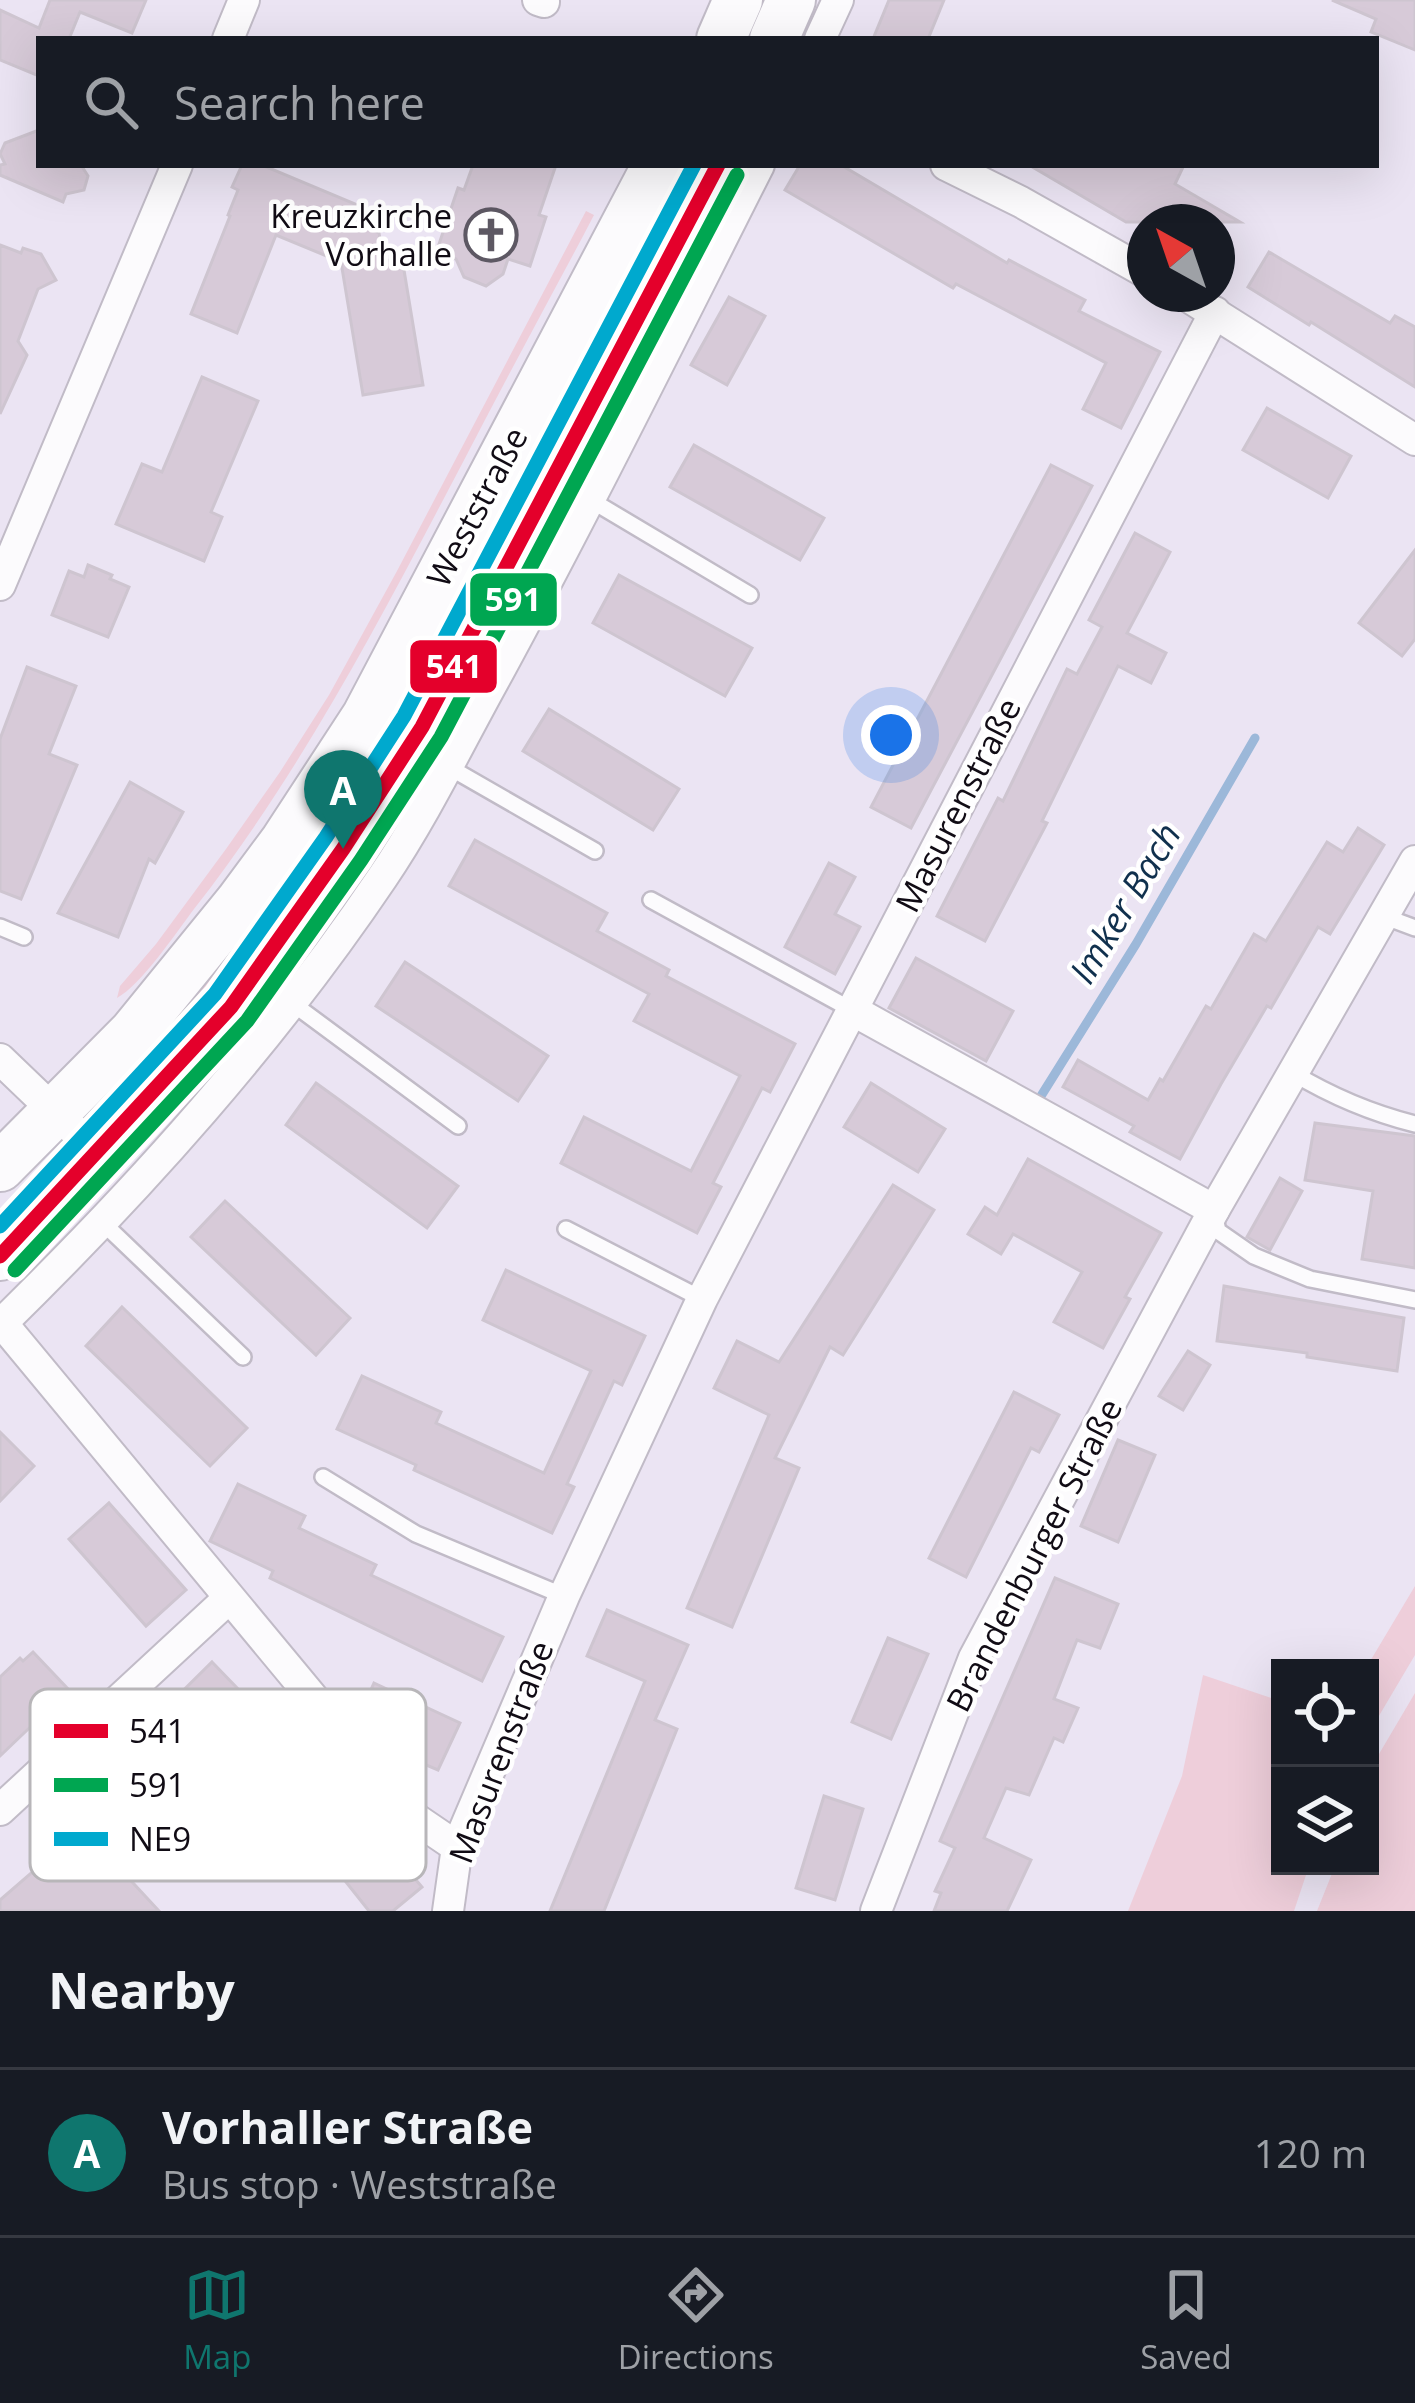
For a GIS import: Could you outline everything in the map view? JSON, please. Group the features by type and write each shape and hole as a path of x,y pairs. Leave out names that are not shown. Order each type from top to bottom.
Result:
{"main road":[{"path":"722,36 738,0"},
{"path":"775,36 791,0"},
{"name":"Weststraße","path":"0,1167 134,1032 285,841 366,718 655,168"},
{"name":"Weststraße","path":"0,1256 230,1006 380,794 422,727 716,168"}],"street":[{"path":"229,36 244,0"},
{"path":"821,36 838,0"},
{"path":"0,584 176,168"},
{"path":"304,1689 1,1324 211,1104 314,976 385,874 589,500 757,168"},
{"path":"952,168 1127,262"},
{"name":"Masurenstraße","path":"448,1911 457,1847 564,1595 702,1299 1214,312"},
{"path":"1217,312 1415,440"},
{"name":"Brandenburger Straße","path":"876,1911 974,1658 1214,1210 1415,862"},
{"path":"852,1010 1214,1210"},
{"path":"0,1059 98,1153"},
{"path":"131,1689 228,1599"},
{"path":"0,1810 30,1782"},
{"path":"426,1826 457,1847"}],"lane":[{"path":"589,500 750,595"},
{"path":"447,766 595,851"},
{"path":"651,900 852,1010"},
{"path":"1383,916 1415,928"},
{"path":"0,927 24,937"},
{"path":"292,1003 458,1126"},
{"path":"1294,1073 1372,1113 1415,1124"},
{"path":"1214,1210 1218,1231 1254,1256 1310,1279 1415,1300"},
{"path":"102,1222 243,1357"},
{"path":"566,1229 702,1299"},
{"path":"323,1477 416,1534 564,1595"}],"shaded area":[{"path":"678,168 694,168 444,647 306,872 169,1048 159,1038"},
{"path":"740,168 748,168 458,720 418,788 410,787"},
{"path":"586,211 594,215 401,579 305,748 158,958 117,998 120,986 226,849 329,695"},
{"path":"1415,1586 1415,1655 1379,1716 1379,1659 1371,1659"},
{"path":"1203,1675 1271,1698 1271,1875 1306,1875 1294,1911 1128,1911 1182,1776"},
{"path":"1415,1693 1415,1911 1317,1911 1331,1875 1379,1875 1379,1754"}],"building":[{"path":"50,0 146,0 132,33 80,12 70,36 36,36 36,75 0,60 0,10 39,28"},
{"path":"889,0 944,0 929,36 874,36"},
{"path":"1332,0 1415,0 1415,50 1371,32 1376,19"},
{"path":"36,131 36,168 83,168 88,176 84,190 66,194 63,202 0,175 5,143"},
{"path":"241,168 269,168 360,206 354,222 379,233 384,261 402,258 423,385 363,395 341,262 276,235 237,333 191,314 230,216 238,190 232,187"},
{"name":"Kreuzkirche Vorhalle","path":"472,168 555,168 539,215 546,217 530,266 508,259 503,274 486,286 464,277 456,259 436,253 458,188 464,190"},
{"path":"798,168 846,168 1007,263 1085,300 1079,311 1160,352 1121,428 1083,409 1106,363 956,284 953,288 785,190"},
{"path":"1034,168 1183,168 1175,184 1209,204 1127,204 1127,222"},
{"path":"0,245 41,254 56,280 38,289 18,341 27,355 0,414"},
{"path":"1269,252 1390,323 1395,316 1415,327 1415,387 1248,287"},
{"path":"729,297 765,316 727,385 691,365"},
{"path":"202,377 258,401 211,512 222,517 204,561 116,524 142,464 162,472"},
{"path":"1267,408 1351,456 1328,498 1243,450"},
{"path":"694,445 824,518 800,560 670,487"},
{"path":"1051,465 1092,486 911,828 871,807"},
{"path":"1135,533 1170,552 1127,633 1166,653 1151,683 1118,666 1042,821 1047,823 985,941 937,916 998,798 1003,801 1067,669 1077,674 1102,627 1089,620"},
{"path":"1415,550 1415,639 1402,656 1359,623"},
{"path":"88,565 129,587 108,637 52,615 69,571 84,577"},
{"path":"619,575 752,648 725,696 593,623"},
{"path":"27,667 76,686 49,754 77,765 21,899 0,891 0,739"},
{"path":"549,709 679,789 653,830 523,751"},
{"path":"130,782 183,812 155,863 149,859 118,937 58,913"},
{"path":"1358,828 1384,845 1330,934 1318,927 1180,1159 1130,1132 1134,1126 1063,1087 1078,1060 1148,1100 1206,1006 1211,1009 1254,934 1266,941 1327,842 1343,852"},
{"path":"475,840 607,913 597,931 669,970 666,976 795,1044 770,1092 762,1088 713,1183 721,1187 697,1233 561,1163 584,1117 691,1171 740,1076 634,1021 649,994 449,886"},
{"path":"829,863 855,877 835,914 860,927 835,974 785,947"},
{"path":"916,958 1013,1011 986,1061 889,1008"},
{"path":"405,962 548,1056 518,1101 376,1006"},
{"path":"316,1083 458,1186 427,1228 286,1125"},
{"path":"871,1083 945,1129 918,1172 844,1127"},
{"path":"1315,1123 1415,1136 1415,1268 1362,1259 1373,1191 1305,1180"},
{"path":"1028,1159 1161,1233 1103,1348 1054,1322 1082,1272 1013,1234 1001,1254 968,1234 985,1207 997,1215"},
{"path":"1280,1178 1302,1191 1270,1250 1247,1237"},
{"path":"893,1185 934,1210 843,1355 830,1347 775,1458 799,1468 732,1627 687,1608 769,1415 714,1388 737,1341 779,1362"},
{"path":"225,1201 350,1318 316,1355 191,1237"},
{"path":"506,1270 645,1336 622,1385 614,1381 567,1484 574,1487 552,1533 337,1429 362,1376 441,1412 436,1423 544,1473 591,1371 483,1320"},
{"path":"1224,1286 1404,1318 1397,1371 1217,1341"},
{"path":"122,1307 247,1428 210,1466 86,1346"},
{"path":"1188,1351 1210,1365 1183,1410 1159,1396"},
{"path":"1014,1392 1059,1415 1039,1452 1031,1448 966,1577 929,1558"},
{"path":"0,1432 34,1466 0,1501"},
{"path":"1118,1440 1155,1455 1118,1542 1081,1526"},
{"path":"238,1484 305,1516 299,1528 376,1565 371,1575 503,1637 482,1681 270,1578 273,1571 210,1541"},
{"path":"109,1503 186,1590 146,1626 69,1539"},
{"path":"1055,1578 1118,1604 1100,1648 1077,1640 1054,1699 1078,1708 1063,1742 1054,1738 1029,1795 1006,1788 984,1838 1031,1860 1007,1911 934,1911 941,1893 935,1891 955,1848 940,1841"},
{"path":"607,1610 688,1645 655,1720 677,1729 604,1911 550,1911 645,1681 587,1656"},
{"path":"888,1638 928,1654 891,1739 852,1722"},
{"path":"33,1652 68,1689 30,1689 30,1727 0,1756 0,1677 20,1658 23,1661"},
{"path":"212,1662 238,1689 185,1689"},
{"path":"426,1707 460,1723 438,1770 426,1765"},
{"path":"824,1796 863,1809 835,1900 796,1888"},
{"path":"30,1874 30,1881 131,1881 159,1911 0,1911 0,1900"},
{"path":"345,1881 417,1881 422,1887 393,1911 369,1911"}],"waterway":[{"name":"Imker Bach","path":"1041,1096 1255,738"}],"transit line":[{"name":"NE9","path":"0,1226 215,994 326,837 404,716 692,168"},
{"name":"541","path":"0,1256 231,1007 343,849 422,727 716,168"},
{"name":"591","path":"15,1270 247,1021 361,860 441,737 737,175"}],"place":[{"name":"Kreuzkirche Vorhalle","path":"491,235"},
{"name":"Vorhaller Straße","path":"343,849"}]}
